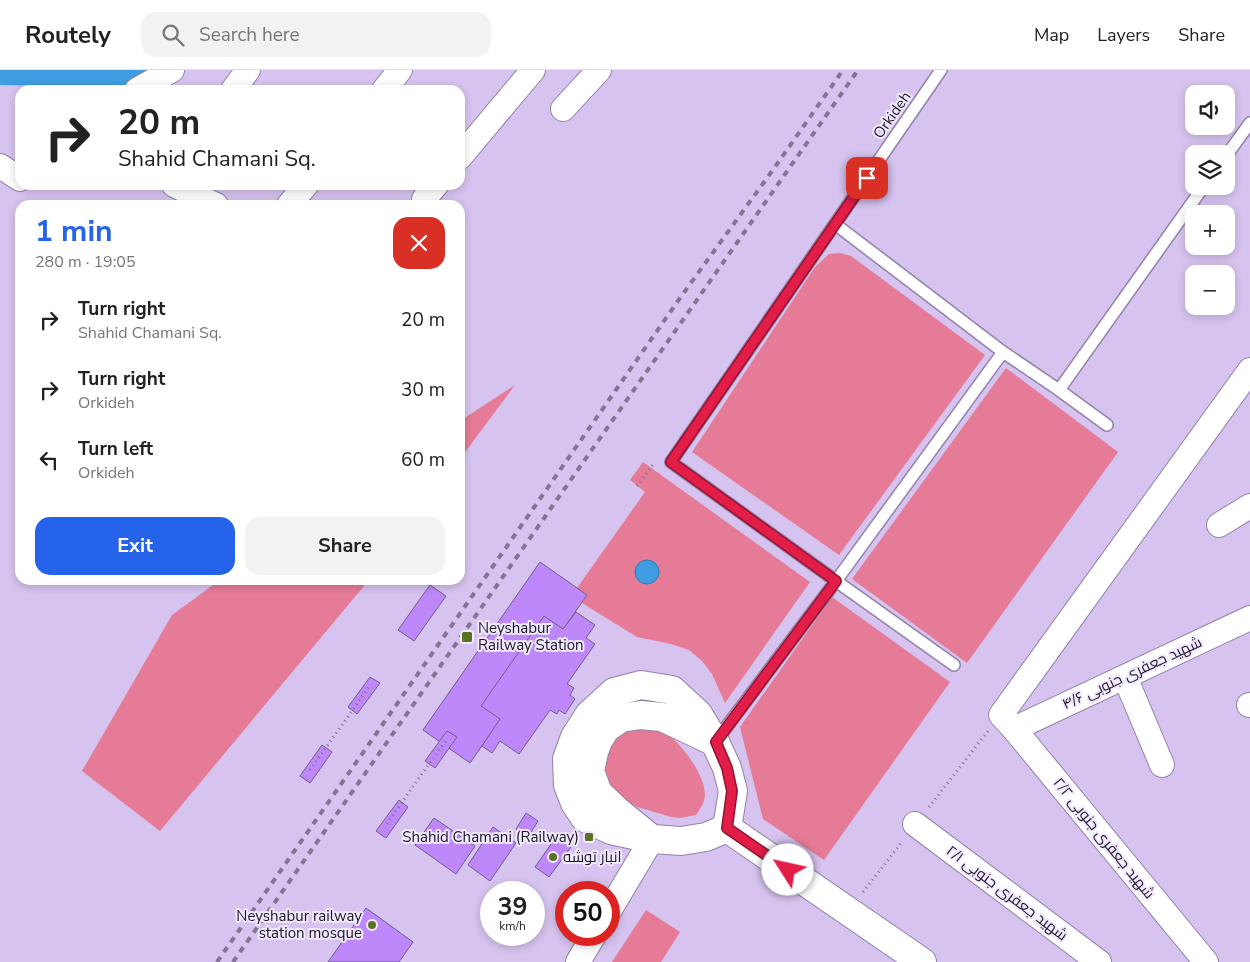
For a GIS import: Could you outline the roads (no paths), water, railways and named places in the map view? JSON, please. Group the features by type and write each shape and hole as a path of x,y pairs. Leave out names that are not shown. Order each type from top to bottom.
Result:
{"main road":[{"path":"640,686 672,690 698,714 716,742 727,768 732,791 727,828 706,838 681,841 652,839 611,830 585,818 575,803 568,785 567,760 575,738 589,715 614,692 640,686"},
{"path":"727,828 922,962"}],"street":[{"path":"146,85 172,70"},
{"path":"237,85 248,70"},
{"path":"388,85 400,70"},
{"path":"465,150 533,70"},
{"path":"563,109 599,70"},
{"path":"0,166 15,176"},
{"path":"184,190 206,200"},
{"path":"293,200 302,190"},
{"path":"1008,722 1250,370"},
{"path":"1219,525 1250,506"},
{"name":"شهید جعفری جنوبی ۴/۶","path":"1008,722 1126,677 1250,618"},
{"path":"1126,677 1162,764"},
{"name":"شهید جعفری جنوبی ۲/۲","path":"1008,722 1206,962"},
{"name":"شهید جعفری جنوبی ۲/۱","path":"915,824 1099,962"},
{"path":"620,893 652,839"},
{"path":"578,962 587,946"}],"lane":[{"name":"Orkideh","path":"836,581 671,462 941,70"},
{"path":"1234,145 1250,123"},
{"path":"1059,390 1198,195"},
{"path":"835,224 1003,352 1107,425"},
{"path":"716,742 1003,352"},
{"path":"836,581 954,665"}],"water":[{"path":"647,560 652,561 658,567 658,577 652,583 647,584 642,583 636,577 635,572 636,567 642,561"}],"waterway":[{"path":"0,74 135,76 145,70"}],"railway":[{"path":"217,962 680,298 843,70"},
{"path":"233,962 858,70"}],"place":[{"name":"Neyshabur Railway Station","path":"467,637"},
{"name":"Shahid Chamani (Railway)","path":"589,837"},
{"name":"انبار توشه","path":"553,857"},
{"name":"Neyshabur railway station mosque","path":"372,925"}]}
